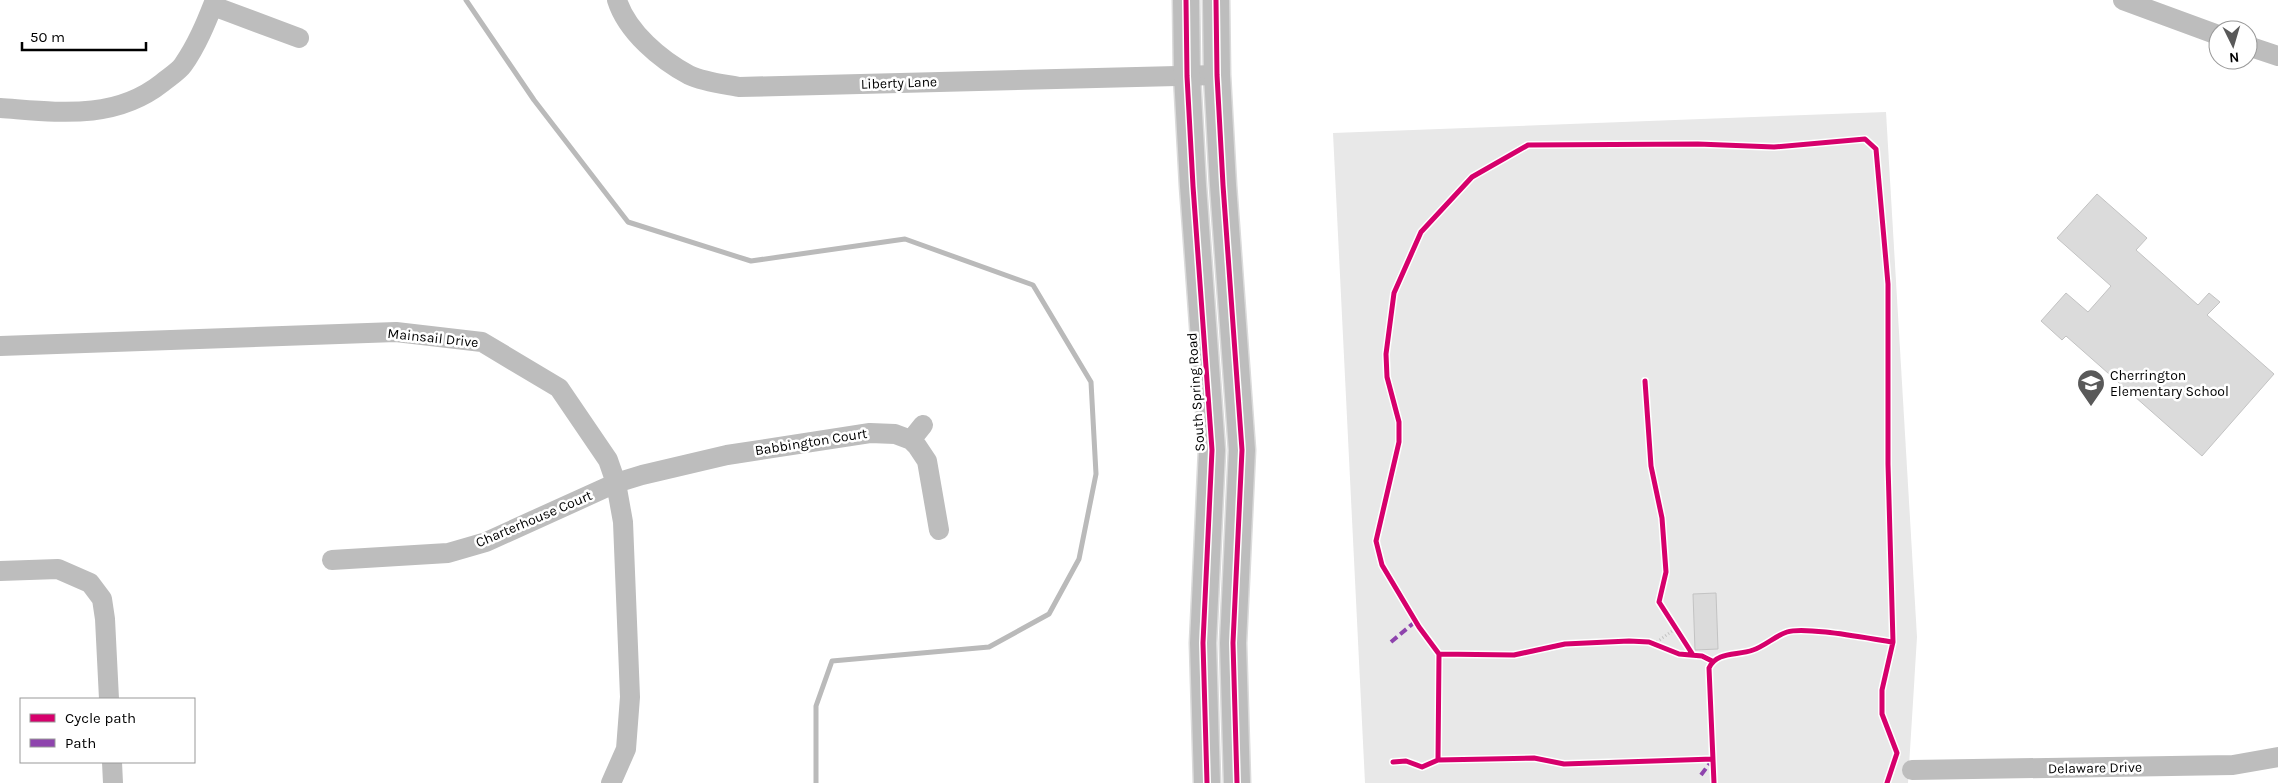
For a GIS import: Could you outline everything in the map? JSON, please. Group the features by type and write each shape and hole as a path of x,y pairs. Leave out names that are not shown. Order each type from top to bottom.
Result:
{"main road":[{"name":"South Spring Road","path":"1186,0 1187,76 1212,450 1203,643 1207,783"},
{"path":"1216,0 1217,75 1242,450 1233,644 1237,783"}],"street":[{"name":"Liberty Lane","path":"617,0 634,30 665,59 690,75 716,83 739,87 1217,75"},
{"path":"2123,0 2208,31"},
{"path":"0,108 70,113 110,108 147,94 182,67 204,28 214,3 299,38"},
{"path":"2258,49 2278,56"},
{"name":"Mainsail Drive","path":"0,346 396,332 482,342 559,388 608,460 616,483 623,522 630,697 626,748 611,783"},
{"name":"Babbington Court","path":"616,483 727,455 870,433 895,434 917,432 927,461 939,530"},
{"name":"Charterhouse Court","path":"332,560 448,553 486,542 616,483"},
{"path":"0,571 58,569 90,583 102,599 105,619 109,698"},
{"name":"Delaware Drive","path":"1912,770 2233,774 2278,757"},
{"path":"112,763 113,783"}],"path":[{"path":"1671,622 1680,636"},
{"path":"1651,644 1676,629"},
{"path":"1651,644 1662,648"}],"shaded area":[{"path":"1886,112 1917,637 1908,783 1365,783 1333,133"}],"building":[{"path":"2097,194 2147,238 2136,250 2198,305 2209,293 2220,302 2207,315 2274,374 2202,456 2066,336 2062,340 2041,321 2066,293 2088,312 2111,286 2057,238"},
{"path":"1716,593 1718,649 1695,650 1693,594"}],"waterway":[{"path":"466,0 534,100 628,222 751,261 905,239 1033,285 1091,382 1096,474 1079,559 1049,614 989,647 832,661 816,706 816,783"}],"marked path":[{"path":"1391,642 1416,621"},
{"path":"1701,775 1713,759"}],"cycle path":[{"path":"1186,0 1187,76 1193,186 1212,450 1203,643 1207,783"},
{"path":"1216,0 1217,75 1223,185 1242,450 1233,643 1237,783"},
{"path":"1439,654 1419,627 1382,565 1376,541 1399,442 1399,422 1387,377 1386,354 1394,293 1421,232 1472,177 1528,145 1698,144 1774,147 1865,139 1876,149 1888,284 1888,464 1893,642"},
{"path":"1645,381 1651,466 1662,518 1666,572 1659,602 1693,655"},
{"path":"1714,783 1709,668 1722,656 1753,650 1787,632 1796,631 1823,632 1893,642 1882,690 1882,714 1897,753 1887,783"},
{"path":"1438,760 1439,654 1514,655 1565,644 1629,641 1649,642 1679,654 1702,656 1712,661"},
{"path":"1393,762 1406,761 1422,767 1438,760 1534,758 1564,764 1713,759"}],"place":[{"name":"Cherrington Elementary School","path":"2091,407"}]}
